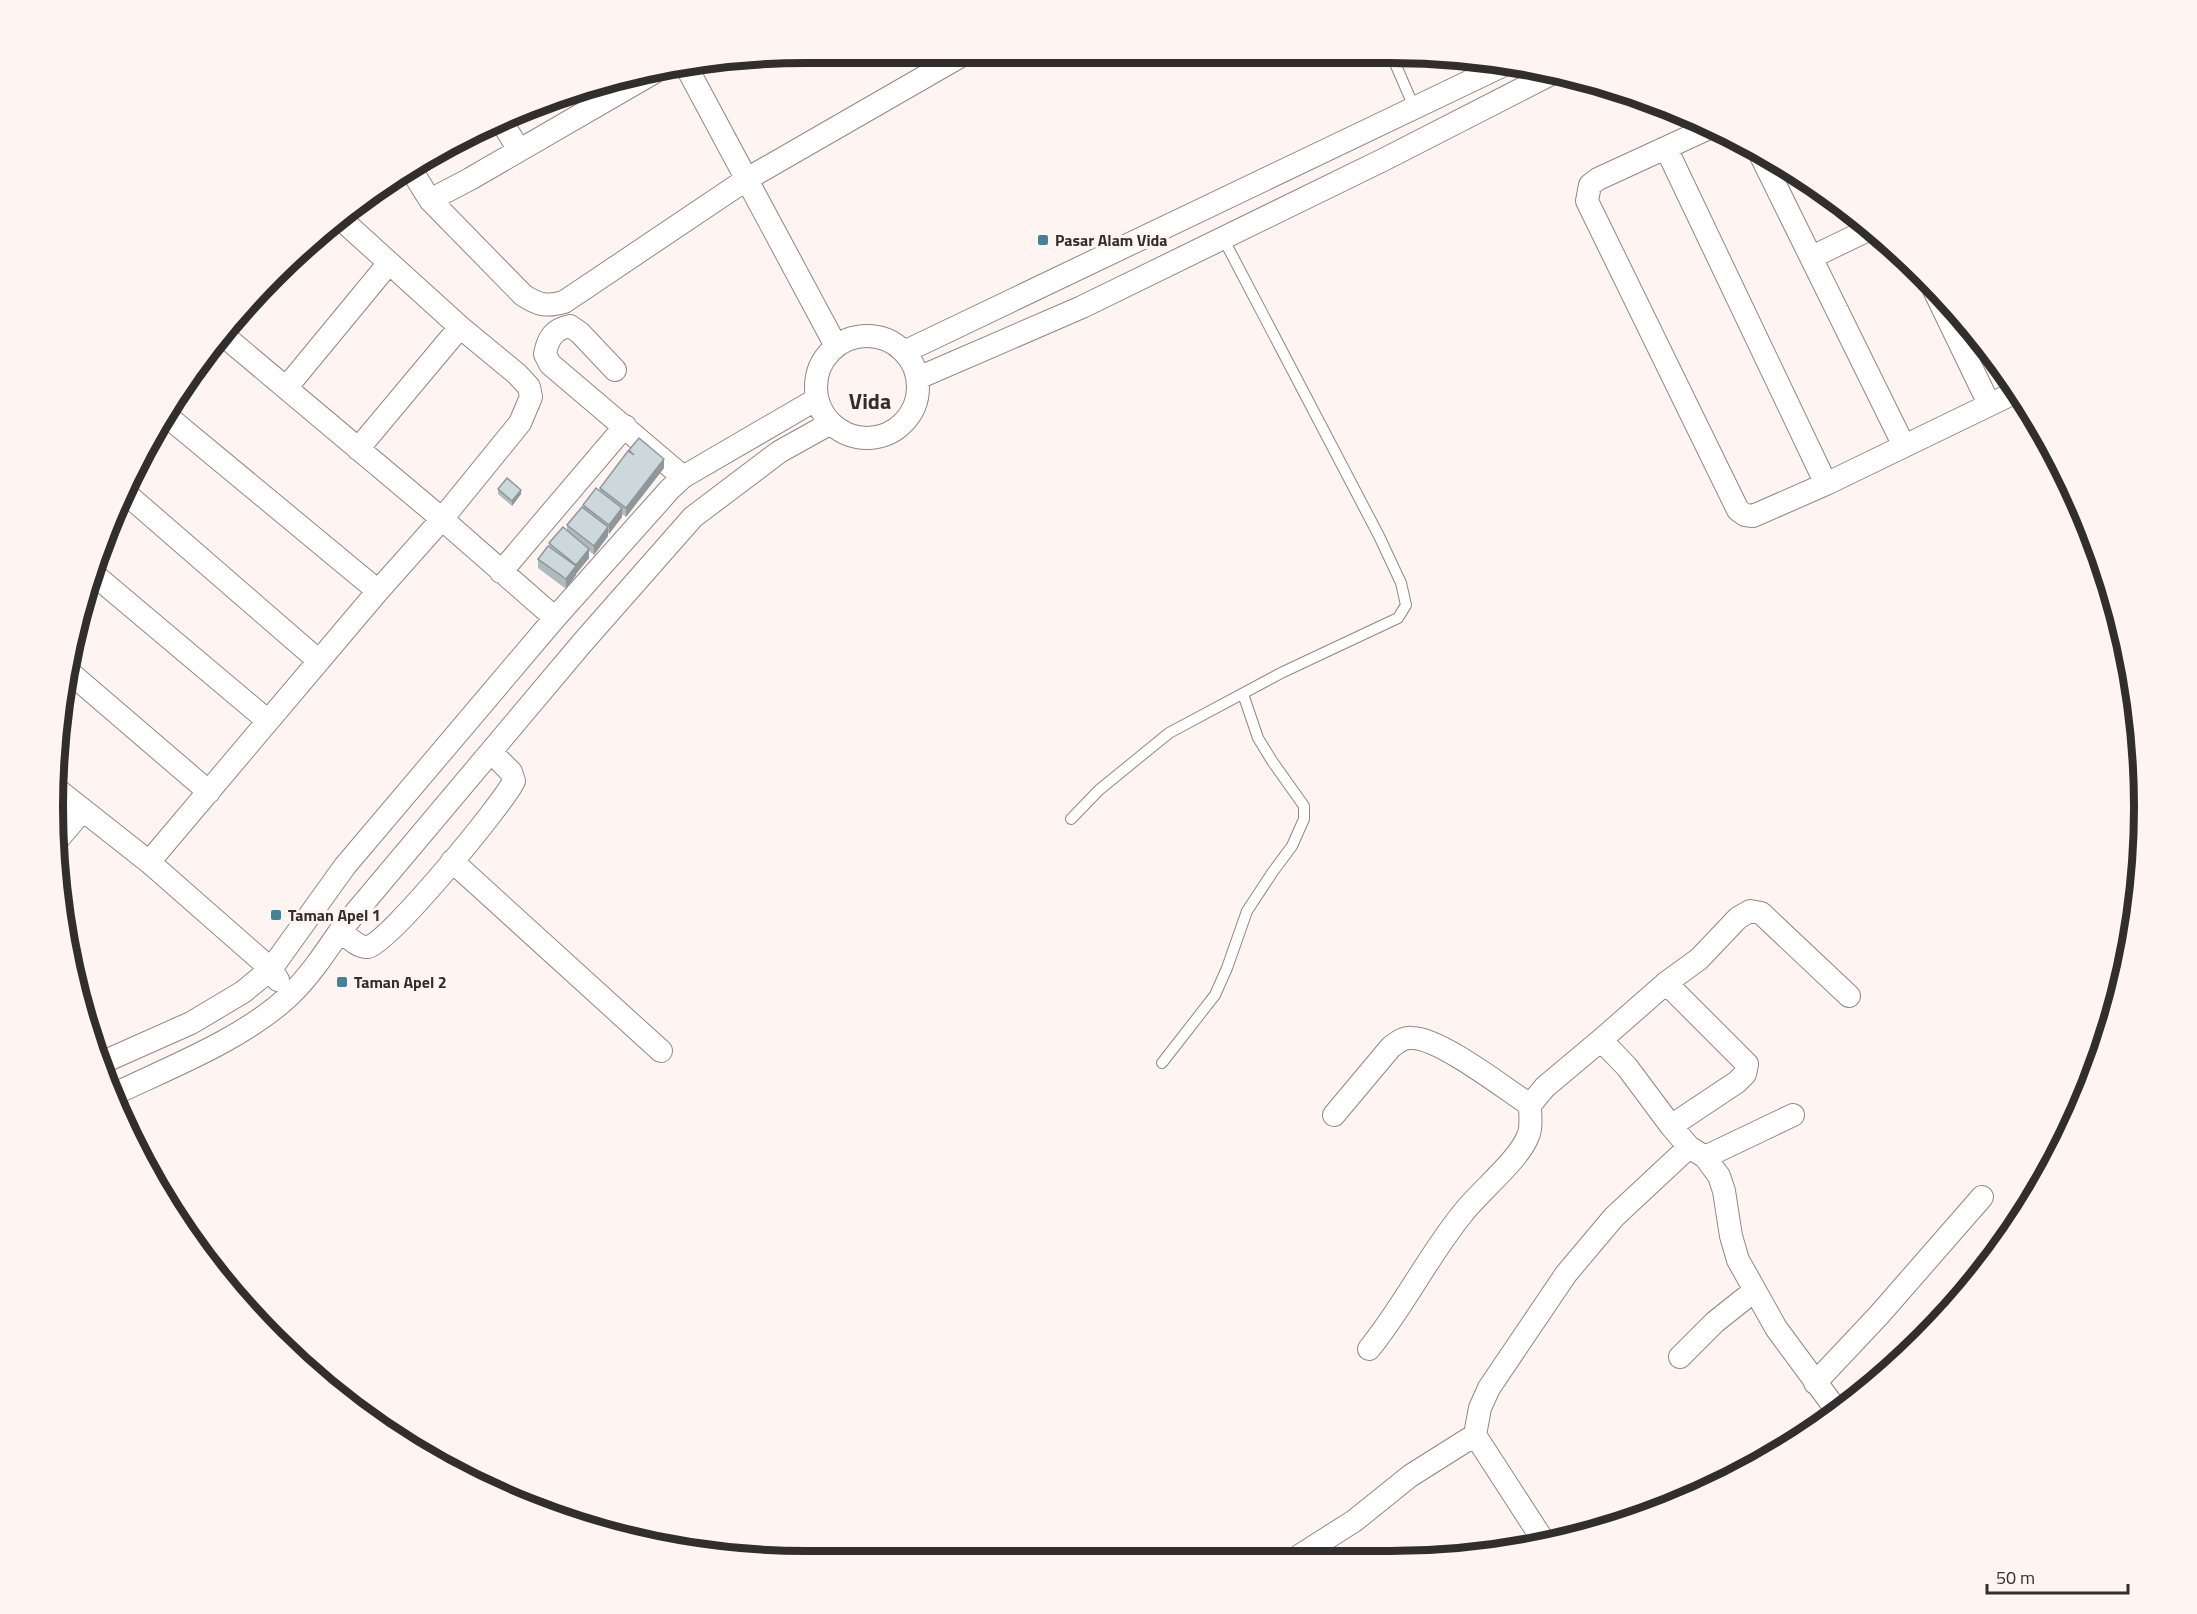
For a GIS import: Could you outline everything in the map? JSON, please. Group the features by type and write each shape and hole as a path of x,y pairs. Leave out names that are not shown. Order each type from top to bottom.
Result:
{"street":[{"path":"415,175 430,200 523,295 537,304 549,306 564,303 747,179 949,63"},
{"path":"904,352 1493,70"},
{"path":"689,72 836,346"},
{"path":"918,378 1082,307 1542,79"},
{"path":"430,200 519,150 601,92"},
{"path":"505,128 519,150"},
{"path":"1701,132 1598,179 1590,186 1587,201 1738,510 1745,515 1753,516 1826,484 2010,395"},
{"path":"1666,148 1826,484"},
{"path":"1766,165 1904,446"},
{"path":"148,862 442,519 520,423 531,397 529,387 518,374 460,327 346,224"},
{"path":"1812,257 1862,233"},
{"path":"286,388 389,262"},
{"path":"1944,311 1989,404"},
{"path":"615,370 580,333 570,326 558,328 550,337 545,354 550,364 713,501"},
{"path":"358,449 460,327"},
{"path":"864,336 879,338 892,343 904,352 913,364 918,378 915,406 908,419 897,429 885,436 871,439 856,438 831,423 822,412 817,399 816,384 819,369 826,356 836,346 850,339 864,336"},
{"path":"229,340 442,519 555,618"},
{"path":"108,1060 191,1023 243,992 271,969 345,866 555,618 686,476 817,399"},
{"path":"172,420 378,591"},
{"path":"120,1091 217,1045 289,996 309,974 340,931 583,642 693,517 779,452 831,423"},
{"path":"501,572 625,426"},
{"path":"131,498 319,661"},
{"path":"99,579 268,721"},
{"path":"75,677 209,792"},
{"path":"340,931 358,945 367,947 378,943 416,904 509,792 514,782 512,772 491,752"},
{"path":"63,795 148,862 271,969 289,996"},
{"path":"64,832 82,811"},
{"path":"452,861 662,1051"},
{"path":"1369,1348 1390,1323 1463,1213 1522,1148 1530,1134 1530,1105 1545,1087 1666,983 1700,959 1738,918 1750,911 1761,913 1850,996"},
{"path":"1666,983 1747,1064 1745,1074 1737,1082 1671,1126"},
{"path":"1334,1114 1391,1047 1403,1038 1414,1037 1441,1046 1530,1105"},
{"path":"1600,1040 1627,1067 1671,1126 1719,1176 1738,1260 1776,1328 1832,1405"},
{"path":"1541,1536 1475,1435 1480,1408 1489,1388 1566,1274 1614,1218 1697,1152 1793,1114"},
{"path":"1815,1383 1880,1315 1982,1197"},
{"path":"1680,1357 1715,1322 1754,1291"},
{"path":"1307,1551 1354,1521 1410,1476 1475,1435"}],"lane":[{"path":"1394,63 1414,107"},
{"path":"1071,819 1099,790 1169,732 1281,674 1398,618 1406,605 1401,583 1379,536 1223,238"},
{"path":"1162,1063 1215,995 1244,918 1292,846 1304,819 1304,806 1258,738 1243,694"}],"building":[{"path":"639,438 664,459 626,508 600,488 628,451 634,455 629,450"},
{"path":"507,478 521,490 512,501 498,489"},
{"path":"596,488 622,508 609,525 583,505"},
{"path":"582,507 608,527 594,546 567,525"},
{"path":"563,527 589,549 576,565 549,543"},
{"path":"548,546 576,566 566,579 538,559"}],"place":[{"name":"Pasar Alam Vida","path":"1043,240"},
{"name":"Taman Apel 1","path":"276,915"},
{"name":"Taman Apel 2","path":"342,982"}],"district":[{"name":"Vida","path":"870,401"}]}
